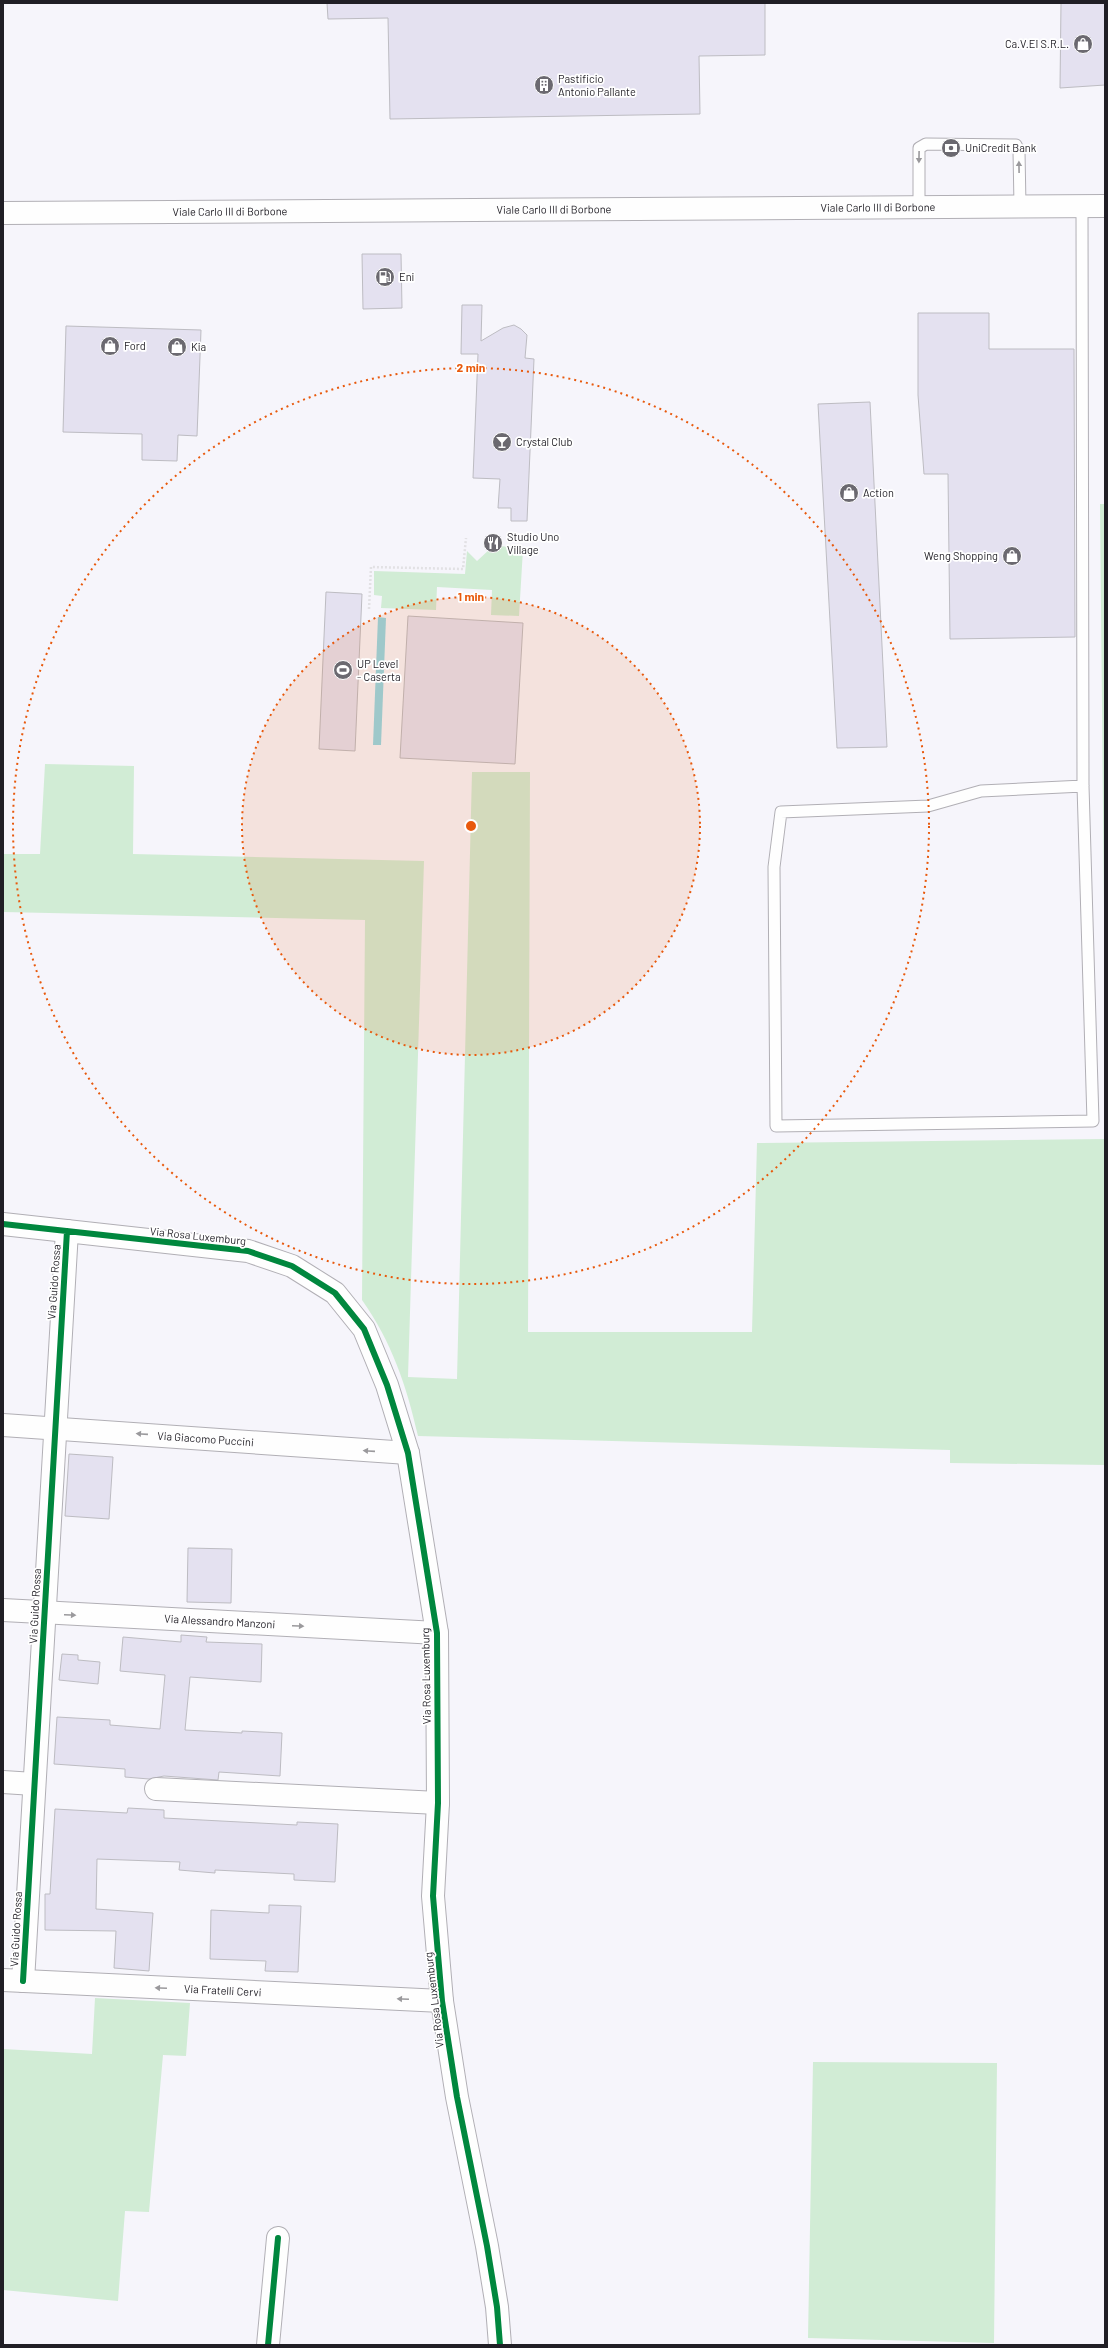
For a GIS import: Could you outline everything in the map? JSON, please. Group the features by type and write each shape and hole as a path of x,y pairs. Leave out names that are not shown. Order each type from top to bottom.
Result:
{"street":[{"name":"Viale Carlo III di Borbone","path":"3,213 1105,206"},
{"name":"Via Rosa Luxemburg","path":"3,1224 248,1251 292,1266 335,1293 364,1329 387,1384 408,1453 437,1633 438,1803 433,1896 442,2001 457,2097 488,2246 497,2307 500,2345"},
{"name":"Via Guido Rossa","path":"13,1980 34,1784 67,1231"},
{"name":"Via Giacomo Puccini","path":"3,1425 408,1453"},
{"name":"Via Alessandro Manzoni","path":"3,1610 44,1614 437,1633"},
{"path":"3,1782 34,1784"},
{"path":"156,1789 438,1803"},
{"name":"Via Fratelli Cervi","path":"13,1980 442,2001"},
{"path":"268,2345 278,2238"}],"lane":[{"path":"919,207 919,148 926,144 1016,145 1019,151 1020,206"},
{"path":"1082,206 1083,786 1093,1121 776,1126 774,867 781,812 928,806 981,791 1083,786"}],"path":[{"path":"369,609 371,567 463,569 466,538"}],"green space":[{"path":"1100,504 1105,504 1105,1012"},
{"path":"493,537 501,546 523,549 519,616 491,615 492,590 437,587 436,610 381,608 382,596 374,595 374,571 465,574 467,551 477,561 490,549"},
{"path":"45,764 134,766 133,854 424,861 408,1377 457,1379 472,772 530,772 528,1332 752,1332 757,1143 1105,1139 1105,1465 950,1463 950,1450 418,1436 403,1381 390,1348 373,1316 362,1300 365,920 3,912 3,854 40,854"},
{"path":"95,1998 190,2003 186,2056 163,2055 149,2212 125,2211 118,2301 3,2290 3,2049 92,2054"},
{"path":"813,2062 997,2063 994,2343 808,2338"}],"water":[{"path":"378,617 386,618 381,745 373,745"}],"building":[{"name":"Pastificio Antonio Pallante","path":"327,3 765,3 765,55 699,56 700,114 390,119 388,18 328,19"},
{"name":"Ca.V.EI S.R.L.","path":"1061,3 1105,3 1105,85 1060,88"},
{"path":"362,254 401,254 402,308 363,309"},
{"path":"462,305 482,305 481,341 503,328 514,325 527,335 525,358 534,359 527,521 511,521 511,508 498,508 500,479 473,478 478,354 461,354"},
{"name":"Weng Shopping","path":"918,313 989,313 989,349 1074,349 1075,637 950,639 948,474 924,474 918,395"},
{"path":"66,326 201,330 197,436 178,435 177,461 142,460 142,434 63,432"},
{"path":"870,402 887,747 837,748 818,404"},
{"path":"326,592 362,594 355,751 319,749"},
{"path":"408,616 523,623 515,764 400,758"},
{"path":"69,1454 113,1457 109,1519 65,1516"},
{"path":"188,1548 232,1549 231,1603 187,1602"},
{"path":"181,1635 207,1637 206,1642 262,1644 261,1682 190,1677 185,1730 242,1733 242,1731 282,1733 280,1776 219,1772 218,1780 164,1776 149,1779 125,1777 125,1769 54,1764 57,1717 110,1720 110,1725 160,1729 165,1675 120,1671 123,1637 181,1642"},
{"path":"62,1654 78,1655 78,1660 100,1662 98,1684 59,1680"},
{"path":"128,1808 164,1810 164,1818 297,1825 297,1822 338,1824 335,1882 294,1880 294,1874 215,1870 215,1873 179,1870 180,1862 97,1859 96,1909 153,1913 149,1971 114,1968 116,1931 45,1930 45,1894 50,1894 55,1809 127,1813"},
{"path":"269,1905 301,1906 298,1972 265,1971 266,1961 210,1959 211,1910 269,1913"}],"cycle path":[{"path":"3,1224 248,1251 292,1266 335,1293 364,1329 387,1385 408,1453 437,1633 438,1803 433,1896 442,2001 457,2097 487,2246 497,2307 500,2345"},
{"path":"23,1981 67,1231"},
{"path":"268,2345 278,2238"}],"place":[{"name":"Ca.V.EI S.R.L.","path":"1083,44"},
{"name":"Pastificio Antonio Pallante","path":"544,85"},
{"name":"UniCredit Bank","path":"951,148"},
{"name":"Eni","path":"385,277"},
{"name":"Ford","path":"110,346"},
{"name":"Kia","path":"177,347"},
{"name":"Crystal Club","path":"502,442"},
{"name":"Action","path":"849,493"},
{"name":"Studio Uno Village","path":"493,543"},
{"name":"Weng Shopping","path":"1012,556"},
{"name":"UP Level - Caserta","path":"343,670"}]}
